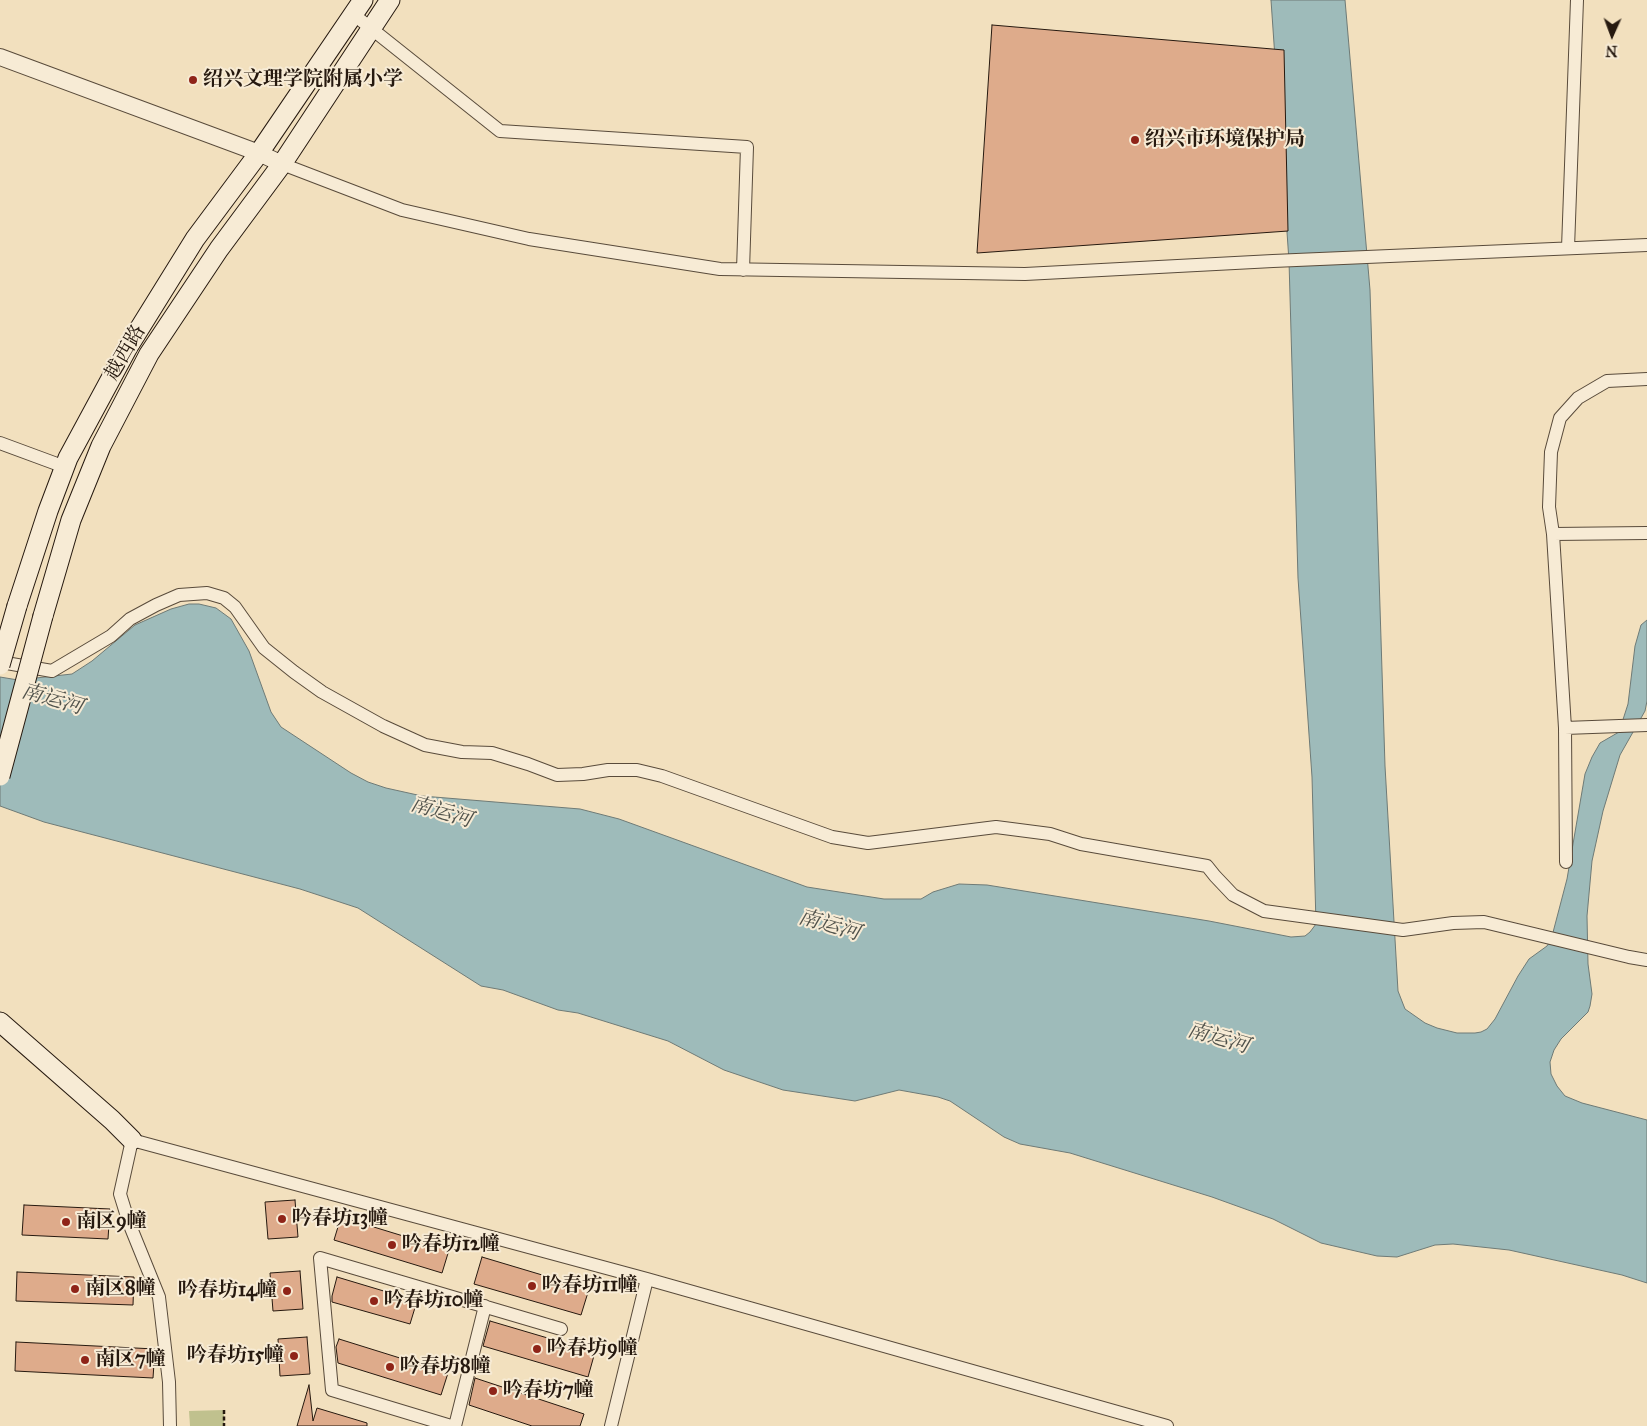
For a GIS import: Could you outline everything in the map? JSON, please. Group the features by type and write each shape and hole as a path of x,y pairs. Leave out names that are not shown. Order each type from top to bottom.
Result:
{"main road":[{"name":"越西路","path":"0,776 42,616 72,520 101,446 149,354 219,249 282,164 390,0"},
{"name":"越西路","path":"0,664 48,511 65,467 128,346 195,239 259,153 358,7"},
{"path":"0,1022 112,1120 132,1140"}],"street":[{"path":"1568,248 1577,0"},
{"path":"358,7 371,28 500,131 748,147 742,270"},
{"path":"0,57 259,153 282,164 411,212 529,239 720,269 1025,274 1647,245"},
{"path":"1566,862 1565,728 1553,534 1549,507 1551,452 1560,418 1578,398 1607,381 1647,380"},
{"path":"0,443 65,467"},
{"path":"1553,534 1647,533"},
{"path":"0,664 52,671 104,640 130,619 156,605 178,595 207,593 224,598 235,607 264,648 322,692 382,726 425,745 462,752 492,753 557,775 583,774 608,770 637,770 662,776 832,837 868,843 996,827 1050,834 1081,844 1207,866 1233,895 1264,911 1404,930 1453,923 1484,922 1647,960"},
{"path":"1565,728 1647,725"},
{"path":"170,1426 169,1382 159,1297 129,1223 120,1194 132,1140 647,1280 1167,1426"},
{"path":"451,1426 332,1390 320,1258 561,1329"},
{"path":"611,1426 647,1280"},
{"path":"455,1426 485,1306"}],"path":[{"path":"224,1410 224,1426"}],"green space":[{"path":"224,1410 224,1426 190,1426 189,1411"}],"water":[{"name":"南运河","path":"1271,0 1345,0 1370,290 1385,766 1398,991 1405,1009 1425,1023 1457,1033 1475,1033 1487,1029 1495,1019 1529,959 1547,946 1551,940 1567,879 1585,774 1600,743 1619,732 1628,704 1635,646 1641,625 1647,620 1647,701 1645,711 1620,755 1603,811 1592,861 1587,916 1588,964 1592,994 1590,1006 1588,1012 1561,1039 1554,1050 1550,1062 1551,1074 1565,1096 1582,1103 1647,1120 1647,1283 1622,1275 1509,1250 1453,1244 1435,1245 1397,1257 1377,1256 1321,1243 1273,1219 1212,1197 1070,1153 1020,1144 1004,1137 950,1101 938,1097 899,1090 855,1101 783,1090 724,1070 668,1041 578,1013 558,1010 503,990 481,986 358,908 300,889 44,822 0,806 0,677 18,680 72,674 92,661 135,625 171,609 189,604 199,604 216,608 231,619 249,651 271,712 281,727 351,773 368,782 386,788 422,796 580,809 619,819 807,887 884,899 921,899 933,892 959,884 987,885 1209,921 1291,937 1305,936 1316,924 1312,777 1298,578 1289,261"}],"building":[{"name":"绍兴市环境保护局","path":"992,25 1284,50 1288,231 977,253"},
{"name":"吟春坊13幢","path":"295,1200 298,1237 268,1239 265,1202"},
{"name":"南区9幢","path":"24,1205 110,1209 108,1239 22,1235"},
{"name":"吟春坊12幢","path":"341,1217 449,1250 442,1273 334,1240"},
{"name":"吟春坊11幢","path":"482,1257 589,1289 581,1315 474,1284"},
{"name":"吟春坊14幢","path":"300,1271 303,1309 273,1311 270,1273"},
{"name":"南区8幢","path":"17,1272 134,1277 133,1305 16,1301"},
{"name":"吟春坊10幢","path":"337,1277 417,1301 410,1324 332,1302"},
{"name":"吟春坊9幢","path":"490,1321 595,1352 588,1377 483,1346"},
{"name":"吟春坊15幢","path":"307,1337 310,1374 280,1376 278,1339"},
{"name":"吟春坊8幢","path":"339,1339 448,1373 441,1395 338,1363 336,1347"},
{"name":"南区7幢","path":"16,1342 155,1349 153,1378 15,1371"},
{"name":"吟春坊7幢","path":"475,1378 584,1414 580,1426 532,1426 469,1405"},
{"path":"309,1385 313,1421 317,1408 367,1423 367,1426 297,1426"}],"place":[{"name":"绍兴文理学院附属小学","path":"193,80"},
{"name":"绍兴市环境保护局","path":"1135,140"},
{"name":"吟春坊13幢","path":"282,1219"},
{"name":"南区9幢","path":"66,1222"},
{"name":"吟春坊12幢","path":"392,1245"},
{"name":"吟春坊11幢","path":"532,1286"},
{"name":"南区8幢","path":"75,1289"},
{"name":"吟春坊14幢","path":"287,1291"},
{"name":"吟春坊10幢","path":"374,1301"},
{"name":"吟春坊9幢","path":"537,1349"},
{"name":"吟春坊15幢","path":"294,1356"},
{"name":"南区7幢","path":"85,1360"},
{"name":"吟春坊8幢","path":"390,1367"},
{"name":"吟春坊7幢","path":"493,1391"}]}
